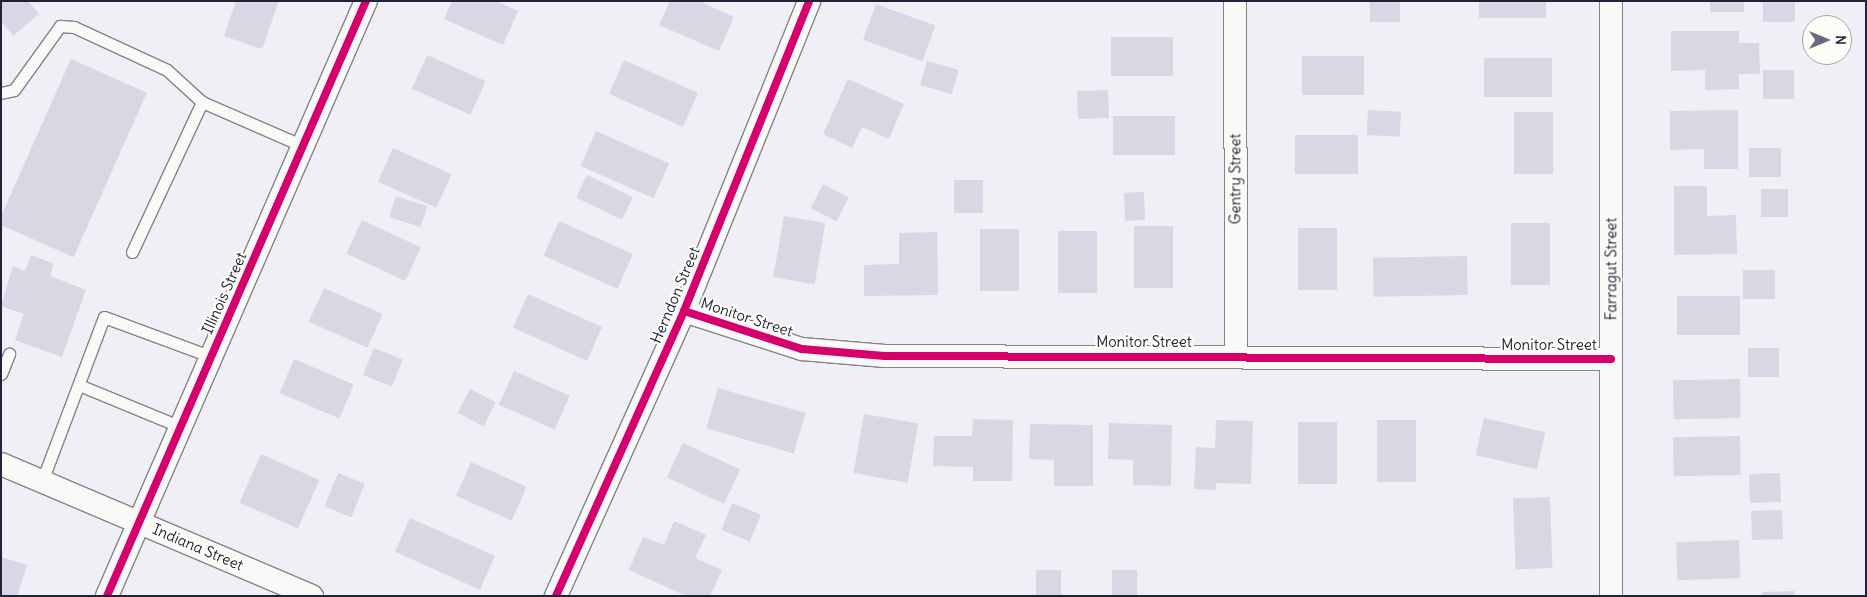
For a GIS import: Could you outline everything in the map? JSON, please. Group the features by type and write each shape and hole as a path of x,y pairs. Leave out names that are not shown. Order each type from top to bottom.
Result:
{"street":[{"name":"Illinois Street","path":"107,596 366,1"},
{"name":"Herndon Street","path":"556,596 684,311 809,1"},
{"name":"Gentry Street","path":"1235,1 1236,356"},
{"name":"Farragut Street","path":"1611,1 1611,596"},
{"name":"Monitor Street","path":"684,311 802,349 885,356 1611,359"},
{"name":"Indiana Street","path":"1,464 312,596"}],"lane":[{"path":"1,93 14,90 60,26 86,30 167,70 202,102 303,146"},
{"path":"132,252 202,102"},
{"path":"42,482 104,317 212,356"},
{"path":"1,374 9,354"},
{"path":"78,385 181,427"}],"building":[{"path":"1,1 28,1 39,14 13,36 1,21"},
{"path":"236,1 279,1 262,49 224,36"},
{"path":"452,1 496,1 518,11 503,45 444,19"},
{"path":"670,1 699,1 734,17 719,51 659,25"},
{"path":"1370,1 1400,1 1400,22 1370,22"},
{"path":"1479,1 1546,1 1546,18 1479,18"},
{"path":"1710,1 1744,1 1744,12 1710,12"},
{"path":"1763,1 1795,1 1795,22 1763,22"},
{"path":"876,4 935,26 922,61 863,40"},
{"path":"1671,31 1739,31 1739,43 1759,43 1760,74 1739,74 1739,89 1705,90 1705,70 1671,71"},
{"path":"1111,37 1173,37 1173,76 1111,76"},
{"path":"427,55 485,81 470,115 412,89"},
{"path":"1302,56 1364,56 1364,95 1302,95"},
{"path":"1484,58 1552,58 1552,97 1484,97"},
{"path":"71,59 147,93 74,257 1,225 1,216"},
{"path":"624,60 698,93 683,127 609,94"},
{"path":"927,61 959,70 952,94 920,85"},
{"path":"1763,70 1794,70 1794,99 1763,99"},
{"path":"848,79 904,104 889,139 862,127 852,148 823,134"},
{"path":"1108,90 1109,118 1078,119 1077,91"},
{"path":"1368,110 1401,112 1400,137 1367,135"},
{"path":"1738,110 1738,169 1704,169 1704,149 1670,150 1670,111"},
{"path":"1514,112 1553,112 1553,174 1514,174"},
{"path":"1113,116 1175,116 1175,155 1113,155"},
{"path":"596,131 669,164 654,198 581,166"},
{"path":"1295,135 1358,135 1358,174 1295,174"},
{"path":"393,148 451,174 436,208 378,182"},
{"path":"1749,148 1781,148 1781,177 1749,177"},
{"path":"587,175 633,197 622,220 576,197"},
{"path":"954,180 983,180 983,213 954,213"},
{"path":"823,184 849,197 837,221 811,208"},
{"path":"1674,186 1707,186 1707,216 1736,215 1737,254 1674,255"},
{"path":"1761,189 1788,189 1788,217 1761,217"},
{"path":"1144,192 1145,220 1125,221 1124,193"},
{"path":"396,196 427,206 421,227 389,217"},
{"path":"784,216 825,223 815,284 773,277"},
{"path":"362,220 421,247 405,281 346,254"},
{"path":"559,221 633,254 618,289 544,256"},
{"path":"1511,223 1550,223 1550,285 1511,285"},
{"path":"1134,226 1173,226 1173,288 1134,288"},
{"path":"1298,228 1337,228 1337,290 1298,290"},
{"path":"980,229 1019,229 1019,291 980,291"},
{"path":"1058,231 1097,231 1097,293 1058,293"},
{"path":"937,232 938,295 864,296 864,265 899,264 899,233"},
{"path":"31,255 54,264 50,276 86,290 62,357 15,340 24,314 1,306 13,266 25,271"},
{"path":"1467,256 1468,295 1374,297 1373,258"},
{"path":"1743,270 1775,270 1775,299 1743,299"},
{"path":"324,288 382,314 367,348 309,322"},
{"path":"528,294 602,327 587,361 513,328"},
{"path":"1677,296 1740,296 1740,335 1677,335"},
{"path":"374,348 403,360 392,387 363,375"},
{"path":"1748,348 1779,348 1779,377 1748,377"},
{"path":"294,359 354,384 339,418 280,393"},
{"path":"514,371 570,396 555,430 499,405"},
{"path":"1740,379 1741,418 1674,419 1673,380"},
{"path":"718,388 805,413 794,453 706,428"},
{"path":"470,389 496,402 484,426 458,413"},
{"path":"864,414 918,424 908,483 854,473"},
{"path":"1484,418 1545,432 1537,469 1475,455"},
{"path":"973,419 1013,420 1012,481 973,481 973,467 933,466 934,436 972,436"},
{"path":"1216,420 1253,421 1251,484 1216,483 1216,490 1194,489 1196,447 1215,448"},
{"path":"1377,420 1416,420 1416,482 1377,482"},
{"path":"1298,422 1337,422 1337,484 1298,484"},
{"path":"1109,423 1172,425 1171,486 1133,485 1133,460 1108,459"},
{"path":"1030,424 1093,425 1093,486 1054,486 1054,460 1029,459"},
{"path":"1740,436 1741,475 1674,476 1673,437"},
{"path":"683,443 740,470 724,504 667,477"},
{"path":"261,454 319,480 298,528 239,502"},
{"path":"471,462 527,487 512,521 456,496"},
{"path":"338,473 365,484 351,517 325,506"},
{"path":"1780,473 1781,502 1750,503 1749,474"},
{"path":"1550,497 1552,568 1516,569 1513,498"},
{"path":"732,503 761,515 750,542 721,530"},
{"path":"1782,510 1783,539 1752,540 1751,511"},
{"path":"410,518 495,556 480,590 395,552"},
{"path":"674,521 706,535 695,558 722,570 710,596 686,596 629,570 643,537 664,545"},
{"path":"1739,540 1740,578 1677,580 1676,542"},
{"path":"1,557 27,565 17,596 1,596"},
{"path":"1036,570 1061,570 1061,596 1036,596"},
{"path":"1112,570 1137,570 1137,596 1112,596"},
{"path":"1794,591 1794,596 1762,596 1762,592"}],"cycle path":[{"path":"107,596 366,1"},
{"path":"556,596 684,311 809,1"},
{"path":"684,311 802,349 885,356 1611,359"}]}
